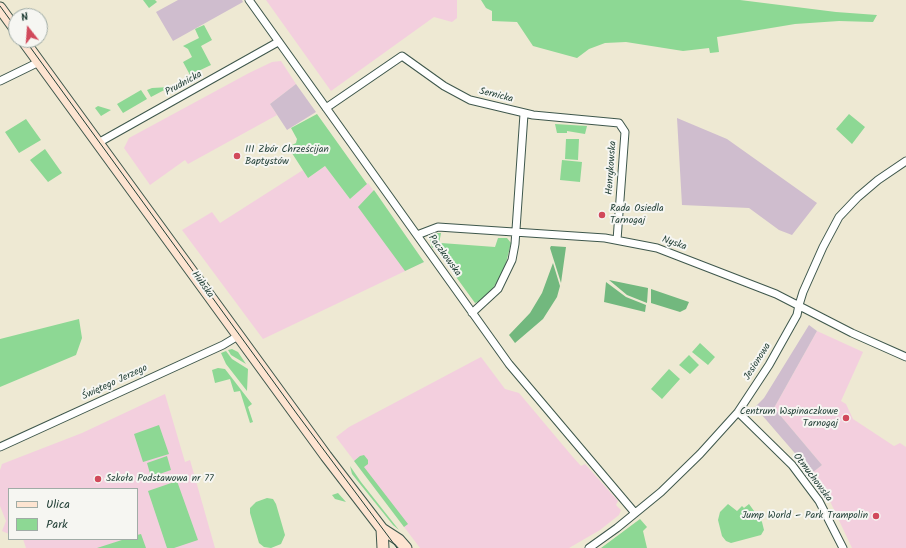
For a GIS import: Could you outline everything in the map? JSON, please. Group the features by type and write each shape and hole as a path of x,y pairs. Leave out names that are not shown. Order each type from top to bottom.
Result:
{"street":[{"name":"Paczkowska","path":"249,0 509,364 635,513"},
{"path":"0,8 8,19"},
{"name":"Prudnicka","path":"98,143 278,42"},
{"name":"Hubska","path":"29,48 238,336 382,529 400,540 406,548"},
{"name":"Sernicka","path":"326,108 402,56 444,86 463,97 524,114 516,232 513,255 507,273 498,289 472,313"},
{"path":"0,81 39,62"},
{"name":"Henrykowska","path":"524,114 619,123 625,132 617,240"},
{"name":"Jesionowa","path":"589,548 635,513 681,474 738,412 769,365 795,320 798,305 823,247 839,217 858,197 906,161"},
{"name":"Nyska","path":"417,235 438,227 617,240 657,248 694,261 798,305 852,333 906,357"},
{"name":"Świętego Jerzego","path":"0,447 224,345 238,336"},
{"name":"Otmuchowska","path":"738,412 792,465 818,501 843,548"},
{"path":"382,529 383,548"}],"shaded area":[{"path":"178,0 242,0 243,2 173,41 156,12"},
{"path":"266,0 457,0 457,18 452,22 434,17 331,91"},
{"path":"281,61 296,84 270,104 277,115 188,164 185,160 150,185 124,148 129,138 249,73 272,62"},
{"path":"296,84 316,112 287,130 270,104"},
{"path":"677,118 727,139 817,203 792,235 779,230 749,208 682,205"},
{"path":"325,166 350,199 368,183 424,262 263,339 182,230 212,212 220,223 303,170 308,178"},
{"path":"809,325 817,331 774,408 822,465 812,473 755,407 764,398"},
{"path":"817,331 863,352 841,401 846,404 853,419 894,446 900,443 906,447 906,548 852,548 828,497 812,473 822,465 774,408"},
{"path":"481,357 505,389 519,393 581,466 585,464 618,501 616,505 621,510 619,515 600,530 569,548 420,548 336,437 349,427"},
{"name":"Szkoła Podstawowa nr 77","path":"165,394 185,462 190,460 215,548 26,548 23,540 138,540 138,488 8,488 8,534 2,531 6,521 0,506 0,470 2,464 82,433"}],"green space":[{"path":"143,0 155,0 157,2 149,8"},
{"path":"481,0 740,0 836,12 877,15 873,22 839,21 795,24 717,37 719,52 710,53 709,48 683,51 626,42 605,43 589,49 577,58 533,46 517,22 492,21 492,11 486,8"},
{"path":"204,25 212,40 201,46 211,65 190,75 183,62 192,57 188,49 183,46 199,38 195,29"},
{"path":"170,87 151,97 147,90 152,88"},
{"path":"141,90 147,99 123,113 117,104"},
{"path":"98,106 111,110 101,116 95,108"},
{"path":"317,114 367,184 350,199 325,166 308,178 288,147 296,143 297,139 291,128"},
{"path":"849,114 865,127 852,144 836,129"},
{"path":"26,119 41,140 19,153 5,132"},
{"path":"555,124 587,126 585,134 567,131 567,133 557,133"},
{"path":"566,139 579,139 578,160 565,159"},
{"path":"45,149 62,173 48,182 30,160"},
{"path":"562,160 582,162 580,182 560,180"},
{"path":"374,190 424,262 405,271 358,207"},
{"path":"441,233 439,244 432,248 430,240 433,235"},
{"path":"498,238 507,238 511,243 504,271 493,288 480,301 475,303 438,252 441,243 495,247"},
{"path":"551,246 566,247 561,283 550,248"},
{"path":"553,263 560,286 557,297 543,319 515,343 509,335 530,313 542,293"},
{"path":"609,280 648,288 647,303 627,295"},
{"path":"606,282 626,297 646,305 645,312 604,302"},
{"path":"651,289 689,302 686,309 680,312 651,303"},
{"path":"79,319 82,338 76,355 0,387 0,339"},
{"path":"700,343 715,357 708,365 692,352"},
{"path":"232,349 238,352 246,364 231,355 228,350"},
{"path":"226,351 232,359 248,369 247,391 226,364 221,353"},
{"path":"689,355 699,365 690,374 679,365"},
{"path":"218,368 225,369 252,404 248,407 253,422 250,423 240,391 234,392 230,379 215,383 212,370"},
{"path":"669,369 680,379 662,399 651,389"},
{"path":"159,425 169,454 143,462 134,434"},
{"path":"364,455 368,460 368,464 364,467 408,524 404,527 354,461 360,456"},
{"path":"167,456 171,470 151,477 147,463"},
{"path":"350,466 399,530 393,525 352,474"},
{"path":"177,481 198,540 174,548 167,548 148,491"},
{"path":"338,493 346,502 335,499 332,495"},
{"path":"267,498 273,499 276,504 285,535 281,544 271,548 264,547 259,543 250,513 250,508 256,502"},
{"path":"728,504 737,511 742,506 744,508 749,504 762,522 764,530 761,535 731,543 726,541 722,536 718,520 720,512"},
{"path":"640,519 647,527 643,531 647,548 601,548"},
{"path":"141,534 146,548 97,548 122,540 138,540 138,535"}],"tram line":[{"path":"0,6 8,17"},
{"path":"31,48 297,414 397,548"}],"place":[{"name":"III Zbór Chrześcijan Baptystów","path":"237,156"},
{"name":"Rada Osiedla Tarnogaj","path":"602,215"},
{"name":"Centrum Wspinaczkowe Tarnogaj","path":"846,418"},
{"name":"Szkoła Podstawowa nr 77","path":"98,479"},
{"name":"Jump World – Park Trampolin","path":"876,516"}]}
